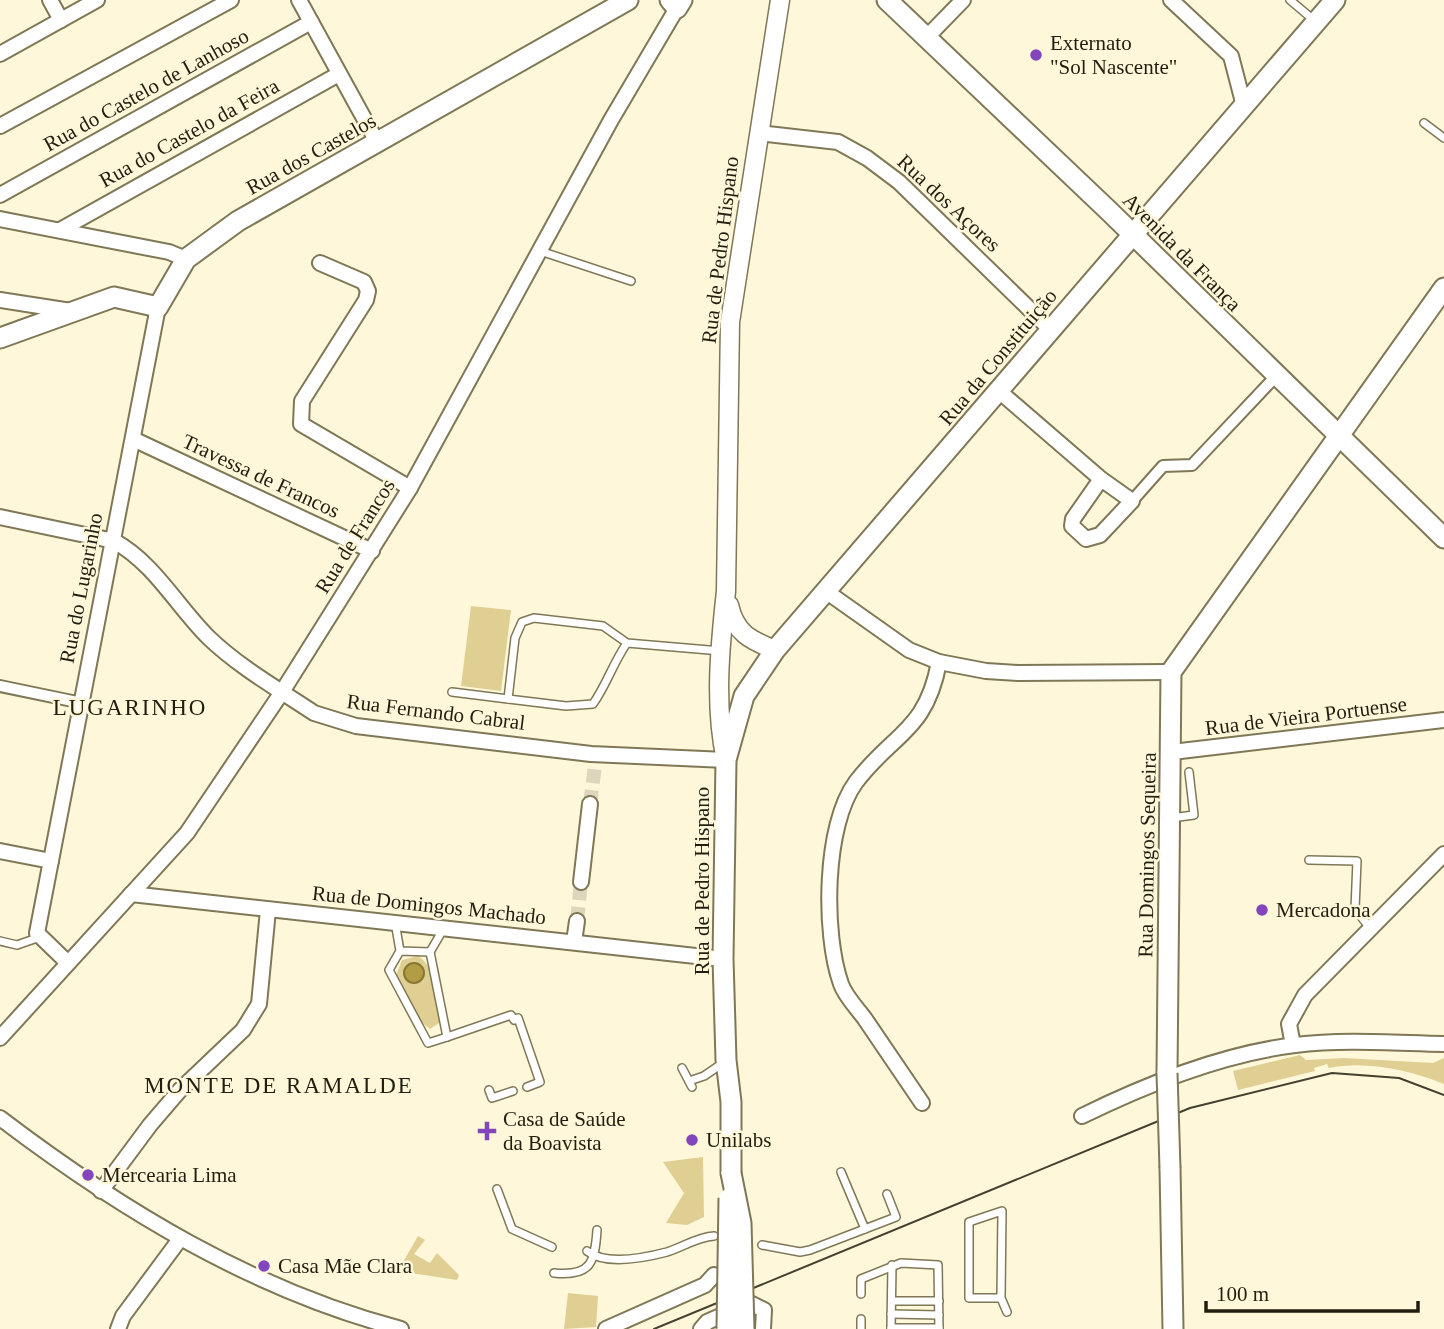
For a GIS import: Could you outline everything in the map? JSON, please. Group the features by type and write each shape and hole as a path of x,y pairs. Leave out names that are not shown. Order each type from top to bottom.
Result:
{"main road":[{"name":"Rua dos Castelos","path":"186,259 237,221 628,0"},
{"name":"Avenida da França","path":"887,0 928,36 1132,233 1444,538"},
{"name":"Rua da Constituição","path":"726,760 744,696 775,650 1335,0"},
{"name":"Rua do Lugarinho","path":"158,307 186,259"},
{"path":"1171,672 1444,288"},
{"path":"0,338 114,297 158,307"},
{"name":"Rua Domingos Sequeira","path":"1171,672 1167,1073 1173,1329"},
{"name":"Rua de Pedro Hispano","path":"726,760 723,959 726,1060 731,1102 727,1329"},
{"name":"Rua de Pedro Hispano","path":"731,1173 741,1223 744,1329"}],"street":[{"path":"50,0 61,20"},
{"path":"0,54 97,0"},
{"path":"0,126 231,0"},
{"path":"299,0 377,142"},
{"name":"Rua de Pedro Hispano","path":"726,760 720,735 726,591 730,322 779,0"},
{"path":"928,36 964,0"},
{"path":"1171,0 1231,56 1244,106"},
{"name":"Rua de Francos","path":"0,1038 66,962 187,833 282,692 410,488 676,3"},
{"name":"Rua do Castelo de Lanhoso","path":"0,195 311,22"},
{"name":"Rua do Castelo da Feira","path":"60,230 340,74"},
{"name":"Rua dos Açores","path":"759,133 838,142 867,158 899,182 1051,330"},
{"path":"0,219 169,252 186,259"},
{"path":"320,263 364,282 368,290 366,300 302,401 301,424 410,488"},
{"path":"0,300 73,311"},
{"name":"Rua do Lugarinho","path":"41,937 37,933 158,307"},
{"path":"1101,479 1073,519 1072,526 1078,534 1093,540 1100,536 1163,466 1192,465 1276,376"},
{"path":"999,391 1101,479 1132,501"},
{"name":"Travessa de Francos","path":"133,439 372,551"},
{"path":"0,517 114,541"},
{"name":"Rua Fernando Cabral","path":"114,541 143,560 211,639 314,713 356,726 593,760 726,760"},
{"name":"Rua de Pedro Hispano","path":"726,591 735,627 751,640 775,650"},
{"path":"827,592 909,650 939,662 986,671 1018,673 1171,672"},
{"path":"922,1103 841,985 829,923 833,863 843,801 858,780 914,725 935,683 939,662"},
{"path":"0,687 82,703"},
{"name":"Rua de Vieira Portuense","path":"1172,752 1444,720"},
{"path":"581,882 590,804"},
{"path":"0,851 51,861"},
{"path":"1293,1045 1289,1024 1294,1009 1370,928 1443,857"},
{"name":"Rua de Domingos Machado","path":"131,894 723,959"},
{"path":"101,1191 150,1125 180,1090 243,1030 259,1004 268,910"},
{"path":"574,942 577,921"},
{"path":"41,937 66,962"},
{"path":"1082,1116 1222,1060 1293,1045 1369,1041 1444,1044"},
{"path":"0,1118 101,1191 180,1240 309,1298 401,1329"},
{"path":"118,1329 123,1316 180,1240"},
{"path":"606,1329 705,1285 714,1275"},
{"path":"701,1329 707,1322 750,1303 764,1310 763,1329"}],"lane":[{"path":"1290,0 1316,22"},
{"path":"1424,123 1444,138"},
{"path":"539,251 631,281"},
{"path":"508,699 515,638 522,622 534,618 603,626 627,643 722,652"},
{"path":"453,692 566,706 593,704 609,681 615,660 627,643"},
{"path":"1171,818 1194,816 1189,772"},
{"path":"1309,860 1357,861 1354,909 1370,928"},
{"path":"395,921 400,951 390,970 428,1043 511,1015 514,1020 519,1018 540,1082 527,1087"},
{"path":"444,927 430,952 447,1037"},
{"path":"0,942 17,945 41,937"},
{"path":"400,951 430,952"},
{"path":"682,1068 690,1084 726,1060"},
{"path":"489,1090 492,1098 513,1091"},
{"path":"841,1172 865,1229"},
{"path":"497,1189 512,1229 552,1247"},
{"path":"762,1245 800,1252 896,1217 887,1194"},
{"path":"1001,1298 969,1298 969,1222 1002,1211 1001,1298 1007,1312"},
{"path":"554,1273 569,1275 586,1269 595,1258 597,1230"},
{"path":"587,1251 595,1258 605,1260 665,1252 713,1236"},
{"path":"861,1294 860,1279 892,1265 938,1265 939,1328 891,1328 892,1265"},
{"path":"892,1301 939,1301"},
{"path":"891,1314 939,1315"},
{"path":"861,1319 861,1329"}],"shaded area":[{"path":"471,606 511,610 501,691 461,686"},
{"path":"418,956 428,967 438,996 439,1023 430,1029 420,1021 396,975 402,960"},
{"path":"414,963 421,966 424,973 421,980 414,983 407,980 404,973 407,966"},
{"path":"1300,1055 1306,1060 1344,1058 1433,1063 1444,1058 1444,1084 1417,1074 1388,1068 1358,1065 1329,1068 1327,1064 1314,1068 1315,1071 1238,1090 1233,1071"},
{"path":"703,1157 704,1217 687,1225 666,1223 684,1193 663,1162"},
{"path":"418,1236 425,1240 414,1254 430,1263 437,1253 459,1275 457,1280 398,1271"},
{"path":"568,1293 598,1296 596,1327 564,1329"}],"tunnel":[{"path":"590,804 595,766"},
{"path":"577,921 581,882"}],"tram line":[{"path":"654,1329 1190,1108 1332,1073 1399,1078 1444,1095"}],"place":[{"name":"Externato \"Sol Nascente\"","path":"1036,55"},
{"name":"Mercadona","path":"1262,910"},
{"name":"Casa de Saúde da Boavista","path":"487,1131"},
{"name":"Unilabs","path":"692,1140"},
{"name":"Mercearia Lima","path":"88,1175"},
{"name":"Casa Mãe Clara","path":"264,1266"}],"district":[{"name":"LUGARINHO","path":"130,707"},
{"name":"MONTE DE RAMALDE","path":"279,1085"}]}
